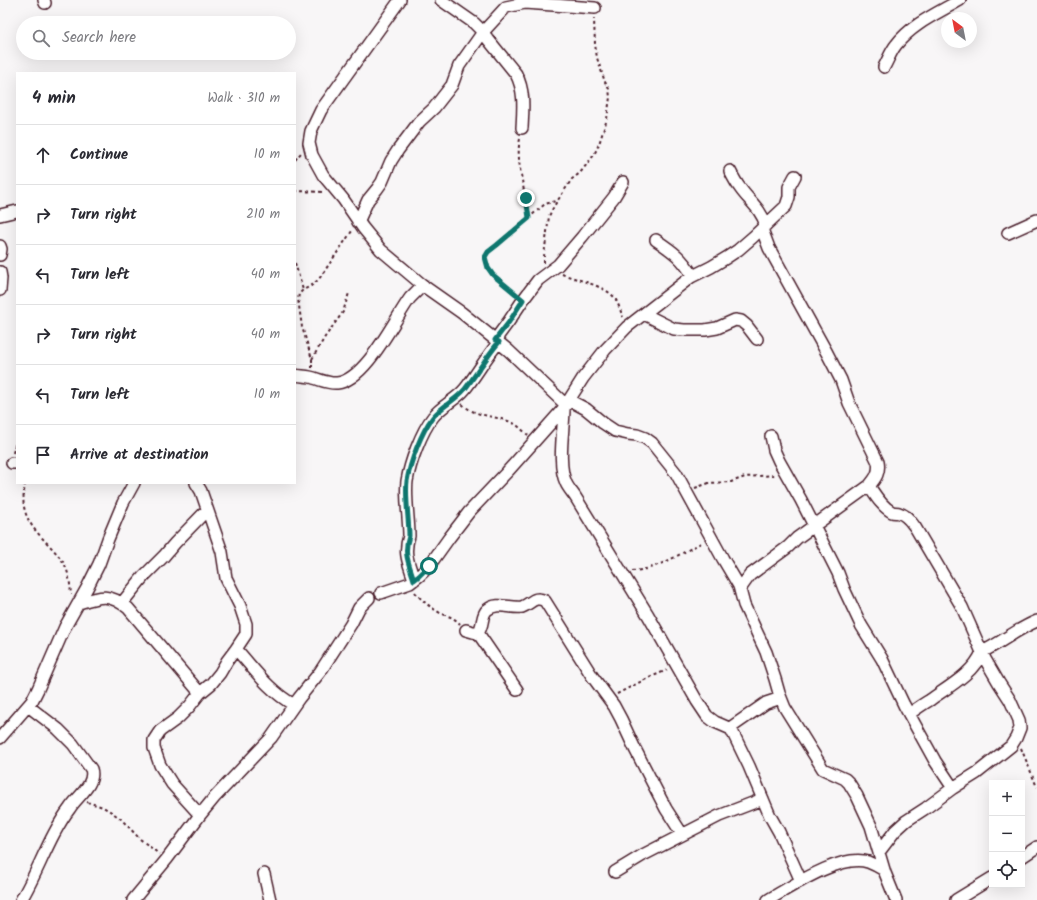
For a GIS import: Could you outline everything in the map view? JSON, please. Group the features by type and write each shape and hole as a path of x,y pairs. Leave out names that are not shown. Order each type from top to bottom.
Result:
{"street":[{"path":"400,0 320,110 311,131 309,143 312,155 323,175 381,250 423,285 445,300 508,350 566,404 586,409 615,431 645,438 652,443 669,463 687,492 740,589 744,605 766,652 781,698 789,715 823,769 845,779 857,796 871,826 884,870 896,900"},
{"path":"441,0 474,23 483,32 516,74 520,82 523,101 522,128"},
{"path":"884,67 895,46 906,34 923,21 960,0"},
{"path":"358,222 368,200 382,182 398,150 419,122 434,108 452,85 459,66 483,32 506,7 525,3 595,8"},
{"path":"730,171 739,186 763,217 763,232 769,248 838,374 849,403 878,462 879,468 877,476 869,486 797,538 788,547 750,575 740,589"},
{"path":"381,593 410,582 419,576 429,566 469,512 535,441 566,404 594,363 605,350 627,327 693,276 711,267 738,250 786,206 789,197 788,187 795,176"},
{"path":"410,582 406,551 409,536 407,482 414,454 426,427 438,411 465,390 523,300 538,280 558,265 614,197 623,182"},
{"path":"0,215 16,212"},
{"path":"1008,233 1037,220"},
{"path":"656,240 678,256 686,264 693,276"},
{"path":"0,246 0,255"},
{"path":"0,272 0,290"},
{"path":"296,375 310,377 324,382 338,383 346,380 365,365 411,297 423,285"},
{"path":"644,314 674,329 684,330 704,330 717,328 735,320 741,320 757,339"},
{"path":"566,404 561,464 566,484 648,615 707,716 715,722 730,728 734,733 750,766 770,816 802,881"},
{"path":"771,436 774,450 779,461 838,573 861,625 882,659 909,714 952,788"},
{"path":"0,738 32,701 65,627 75,600 99,564 123,502 133,484"},
{"path":"197,484 201,491 222,552 226,578 240,606 246,624 246,634 220,673 178,718 160,731 154,740 154,748 160,765 172,784 200,815"},
{"path":"869,486 886,508 906,516 916,527 962,607 982,652 1010,700 1019,720 1020,728 1011,746 972,777 952,788 900,826 879,852"},
{"path":"122,603 143,577 207,510"},
{"path":"75,600 108,597 122,603 128,608 200,693"},
{"path":"133,900 200,815 225,786 271,738 335,650 351,624 358,608 369,598"},
{"path":"478,633 481,629 486,610 491,607 521,607 540,598 545,601 621,719 666,809 682,834"},
{"path":"909,714 945,690 974,667 982,652 1037,621"},
{"path":"466,630 478,633 517,690"},
{"path":"236,650 270,688 283,699 294,705"},
{"path":"730,728 766,703 781,698"},
{"path":"20,900 36,872 61,821 82,794 92,777 91,769 73,744 58,729 28,706"},
{"path":"615,872 644,854 682,834 719,816 763,799"},
{"path":"1025,855 1037,847"},
{"path":"768,900 828,867 854,860 867,861 884,870"},
{"path":"264,874 270,900"},
{"path":"956,900 989,880"}],"path":[{"path":"595,8 594,31 597,58 605,82 609,89 610,97 607,119 594,155 580,173 572,179 549,216 544,256 548,273 589,283 606,290 618,303 627,327"},
{"path":"522,128 519,143 519,160 529,218"},
{"path":"296,191 337,192"},
{"path":"523,300 493,275 488,268 485,257 488,252 545,204 557,201"},
{"path":"310,377 312,358 302,327 298,299 299,294 320,279 358,222"},
{"path":"296,266 303,290"},
{"path":"312,358 343,312 349,293"},
{"path":"456,398 464,406 479,414 513,423 535,441"},
{"path":"14,463 12,456 16,442"},
{"path":"687,492 709,483 731,482 757,476 787,475"},
{"path":"25,484 23,500 29,523 62,560 66,568 75,600"},
{"path":"621,571 648,569 711,538"},
{"path":"410,582 430,607 457,620 463,629 466,630"},
{"path":"608,698 677,666"},
{"path":"1016,738 1037,787"},
{"path":"76,800 103,807 113,813 121,819 140,839 166,859"}],"route":[{"path":"429,566 414,580 406,551 409,536 407,482 414,454 426,427 433,417 438,411 465,390 499,342 495,340 523,300 493,275 488,268 485,257 488,252 529,218 526,198"}]}
